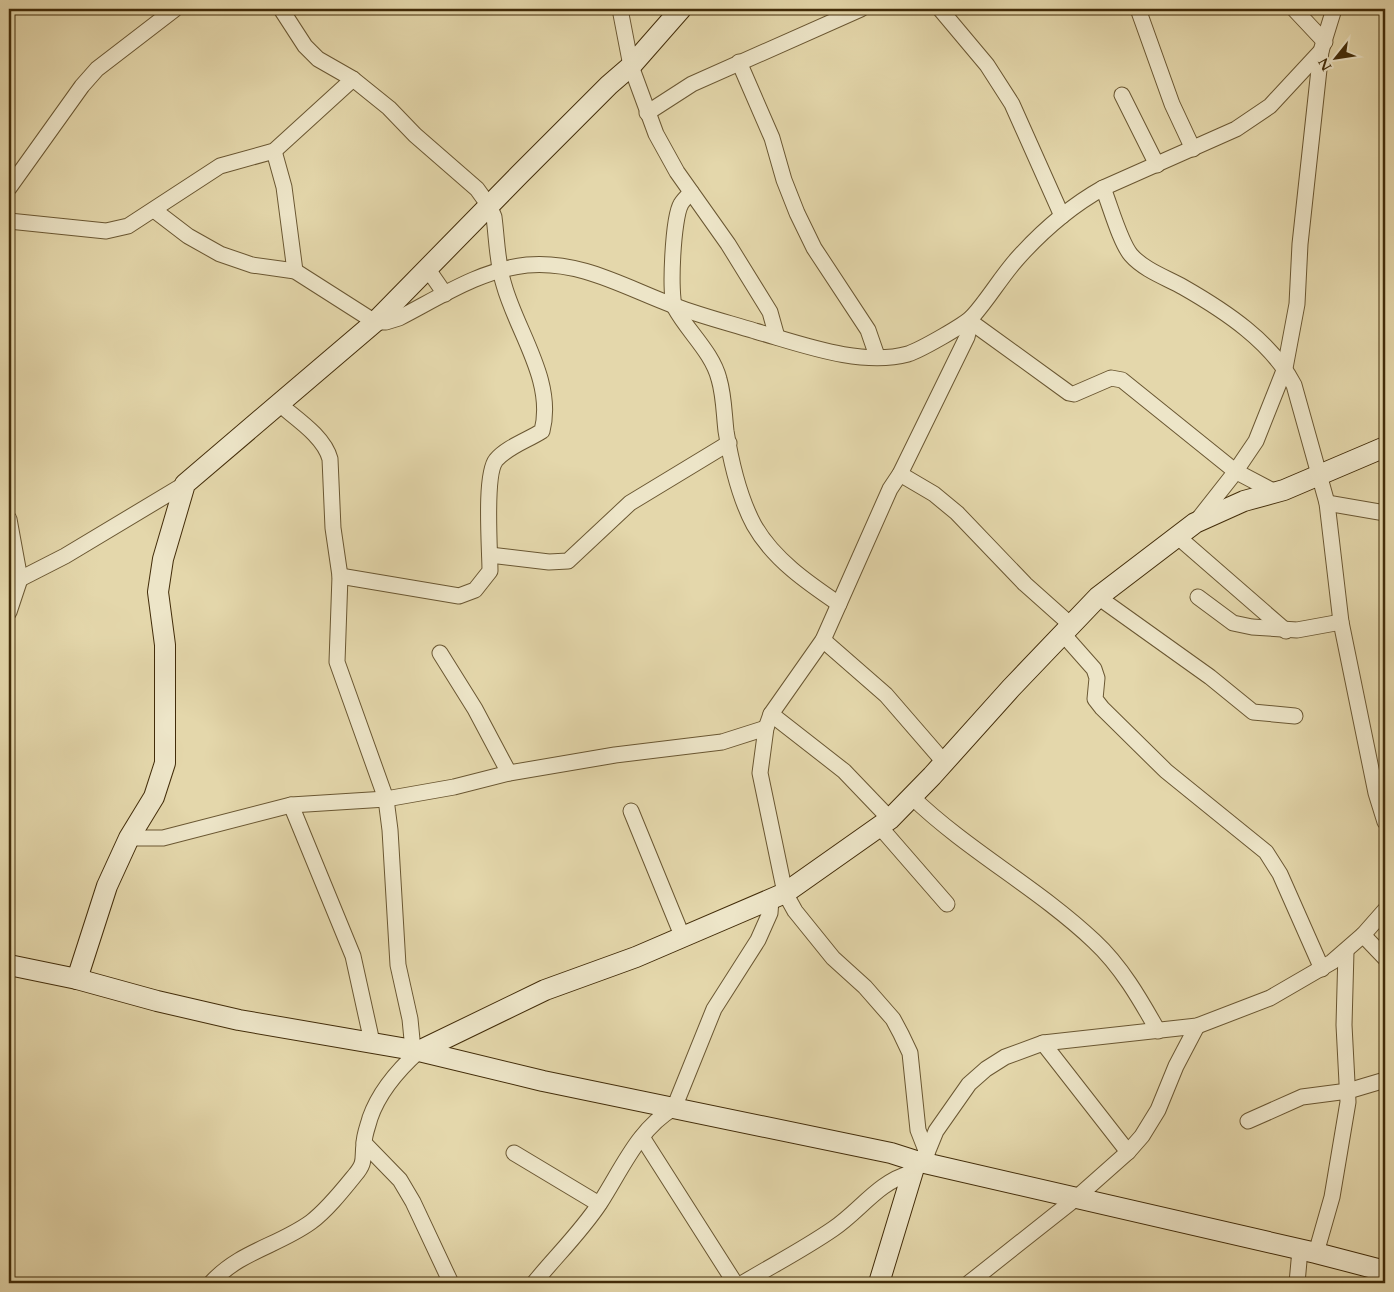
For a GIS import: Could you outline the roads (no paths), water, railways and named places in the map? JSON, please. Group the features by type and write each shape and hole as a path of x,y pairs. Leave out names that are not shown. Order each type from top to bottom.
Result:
{"street":[{"path":"9,188 77,92 97,68 175,9"},
{"path":"281,9 305,46 318,58 353,79 389,108 415,135 477,189 490,207 494,217 500,269 504,286 532,356 542,390 545,420 542,431 506,451 494,463 491,476 490,571 475,590 458,596 340,576"},
{"path":"620,9 631,66 647,113 665,152 728,244 770,312 777,337"},
{"path":"20,579 65,556 185,484 375,322 609,85 631,66 681,9"},
{"path":"647,113 692,84 861,9"},
{"path":"940,9 988,65 1012,104 1062,216"},
{"path":"1138,9 1172,104 1192,149"},
{"path":"1294,9 1323,46"},
{"path":"211,1283 222,1271 237,1261 297,1230 325,1209 364,1162 364,1143 371,1117 380,1099 416,1050 545,990 683,938 778,896 885,823 912,797 1010,688 1098,597 1195,523 1256,441 1285,368 1297,304 1300,244 1323,46 1334,9"},
{"path":"534,1283 599,1204 615,1175 642,1137 663,1114 674,1108 714,1009 758,940 778,896 760,773 768,721 822,640 890,489 900,474 967,337 971,320 1017,259 1062,216 1084,198 1257,117 1323,46"},
{"path":"738,62 772,138 784,180 797,213 814,248 868,330 877,356"},
{"path":"9,221 106,231 128,226 197,179 220,166 274,150 353,79"},
{"path":"1122,94 1157,165"},
{"path":"274,150 284,188 295,270"},
{"path":"1103,188 1126,246 1133,257 1190,291 1246,329 1285,368 1299,400 1328,503 1341,622 1376,793 1385,822"},
{"path":"691,192 680,204 674,231 672,260 674,306 711,360 719,377 729,443 741,495 754,525 773,551 816,588 839,604"},
{"path":"154,210 188,236 220,254 252,265 295,270 375,322 386,322 399,318 445,294 500,269 529,265 579,268 674,306 844,355 877,356 908,354 971,320"},
{"path":"427,268 445,294"},
{"path":"971,320 1069,393 1074,394 1111,378 1122,380 1235,471 1276,492"},
{"path":"278,404 328,451 333,528 340,576 337,662 386,799 390,830 398,965 416,1050"},
{"path":"490,555 549,562 568,560 630,503 729,443"},
{"path":"1195,523 1385,447"},
{"path":"900,474 934,494 957,513 1067,630 1094,669 1097,678 1095,699 1102,708 1166,771 1266,852 1280,874 1322,969"},
{"path":"77,979 107,886 129,838 154,797 166,763 165,645 158,592 163,559 185,484"},
{"path":"1328,503 1385,513"},
{"path":"9,520 12,561 20,579 9,612"},
{"path":"1178,537 1286,631"},
{"path":"1098,597 1210,677 1253,712 1295,716"},
{"path":"1198,597 1233,623 1286,631 1341,622"},
{"path":"822,640 886,695 944,762"},
{"path":"440,653 475,709 509,773"},
{"path":"129,838 163,838 291,805 386,799 454,787 509,773 615,755 722,742 768,721"},
{"path":"768,721 844,771 946,904"},
{"path":"912,797 937,821 1016,877 1095,942 1136,992 1158,1031"},
{"path":"291,805 354,956 372,1042"},
{"path":"631,812 683,938"},
{"path":"778,896 795,911 833,958 865,987 893,1019 901,1034 910,1053 918,1130 918,1162"},
{"path":"879,1283 918,1162 936,1131 969,1084 986,1069 1005,1057 1043,1043 1197,1026 1270,998 1322,969 1346,951 1385,910"},
{"path":"1363,935 1385,958"},
{"path":"1297,1283 1308,1251 1332,1197 1347,1110 1348,1091 1343,993 1346,951"},
{"path":"9,965 77,979 157,1001 239,1020 416,1050 543,1081 891,1153 918,1162 1308,1251 1385,1271"},
{"path":"969,1283 1075,1199 1128,1152 1142,1136 1158,1110 1176,1066 1197,1026"},
{"path":"1043,1043 1128,1152"},
{"path":"1248,1121 1302,1097 1348,1091 1385,1080"},
{"path":"642,1137 735,1283"},
{"path":"364,1143 400,1180 413,1202 451,1283"},
{"path":"514,1153 599,1204"},
{"path":"743,1283 834,1228 883,1186 918,1162"}]}
